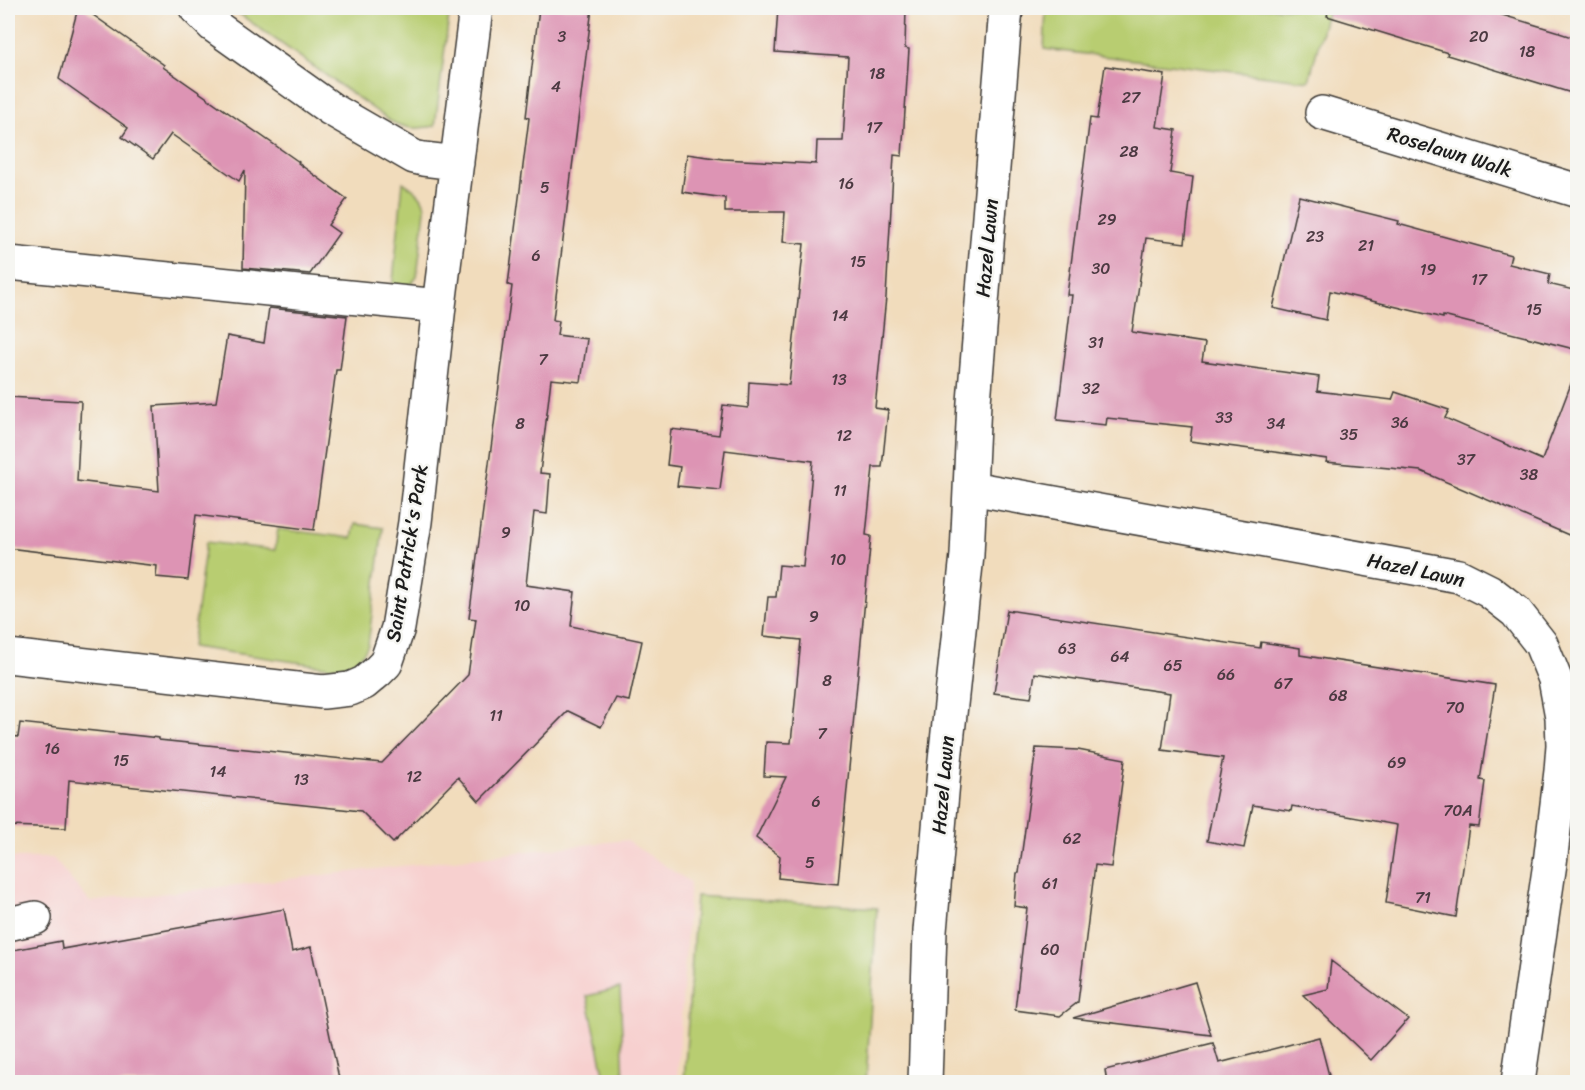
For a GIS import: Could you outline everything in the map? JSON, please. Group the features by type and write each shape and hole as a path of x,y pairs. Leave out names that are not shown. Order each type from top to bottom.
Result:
{"street":[{"path":"196,8 213,25 331,109 414,157 457,163"},
{"name":"Saint Patrick's Park","path":"8,656 323,692 350,688 364,683 386,663 402,607 415,522 476,8"},
{"name":"Hazel Lawn","path":"925,1083 930,931 944,770 968,555 974,402 1006,8"},
{"name":"Roselawn Walk","path":"1322,113 1578,191"},
{"path":"9,263 439,306"},
{"name":"Hazel Lawn","path":"971,488 1459,576 1489,591 1516,612 1541,644 1554,679 1562,717 1563,745 1551,852 1518,1083"}],"shaded area":[{"path":"626,840 690,882 677,1082 8,1082 8,858 53,858 90,902"}],"green space":[{"path":"231,8 450,8 435,126 413,128 392,122"},
{"path":"1046,8 1328,8 1309,81 1044,49"},
{"path":"403,182 421,197 425,210 417,277 407,289 392,291"},
{"path":"355,524 383,528 368,645 357,660 343,666 330,667 192,647 206,542 275,550 278,529 352,538"},
{"path":"696,896 877,908 866,1082 684,1082"},
{"path":"620,988 624,1080 623,1082 606,1082 587,996"}],"building":[{"path":"78,8 83,8 164,65 163,67 299,162 347,199 328,225 339,233 310,274 243,268 245,170 239,181 171,134 153,159 122,137 128,128 59,79"},
{"path":"539,8 592,8 553,320 559,321 557,335 587,339 581,382 551,379 540,473 550,474 547,514 534,512 526,585 575,592 571,626 642,641 629,701 616,698 601,727 568,711 479,801 458,777 393,843 361,811 69,780 66,828 8,826 8,735 18,737 20,723 382,763 468,675 476,619 469,618 512,286 508,285 529,118 526,117"},
{"path":"778,8 906,8 905,48 909,49 902,156 894,155 886,297 875,408 888,410 882,467 873,467 866,535 871,536 838,884 778,878 780,856 756,838 786,777 764,776 766,742 791,743 801,640 764,636 768,597 776,597 779,565 803,567 813,461 725,450 720,490 677,486 680,467 667,465 671,429 719,435 723,405 748,408 749,382 789,385 804,244 783,242 785,212 725,212 725,198 682,192 687,154 723,159 816,164 817,141 843,141 848,57 775,52"},
{"path":"1329,8 1479,8 1559,32 1578,39 1578,95 1327,16"},
{"path":"1105,66 1165,75 1157,127 1176,130 1170,173 1193,177 1185,243 1146,238 1132,332 1205,343 1202,361 1319,377 1317,391 1392,400 1395,392 1449,410 1445,418 1542,460 1574,376 1578,376 1578,539 1421,471 1326,462 1327,459 1190,441 1192,427 1107,418 1106,425 1057,420 1072,295 1067,295 1090,118 1097,119"},
{"path":"1299,196 1399,221 1398,224 1511,255 1509,264 1550,274 1548,284 1578,291 1578,350 1443,316 1443,318 1330,291 1326,320 1273,308"},
{"path":"269,308 347,316 340,370 336,370 314,530 196,515 188,580 156,577 157,566 8,548 8,397 81,401 77,481 159,491 154,406 216,402 227,336 264,343"},
{"path":"1007,610 1260,648 1261,642 1300,648 1300,655 1495,685 1480,780 1485,781 1479,827 1469,826 1456,917 1386,903 1397,825 1292,806 1291,811 1253,805 1244,848 1207,841 1223,758 1162,750 1170,693 1035,673 1031,698 994,693"},
{"path":"1036,748 1078,750 1125,759 1111,867 1095,865 1078,1002 1060,1016 1015,1010 1027,908 1014,906"},
{"path":"284,909 292,952 311,947 340,1083 8,1083 8,951 61,941 62,949"},
{"path":"1331,961 1408,1019 1371,1060 1303,995 1328,989"},
{"path":"1195,982 1211,1035 1073,1018"},
{"path":"1319,1037 1331,1083 1107,1083 1105,1070 1213,1043 1219,1063"}]}
